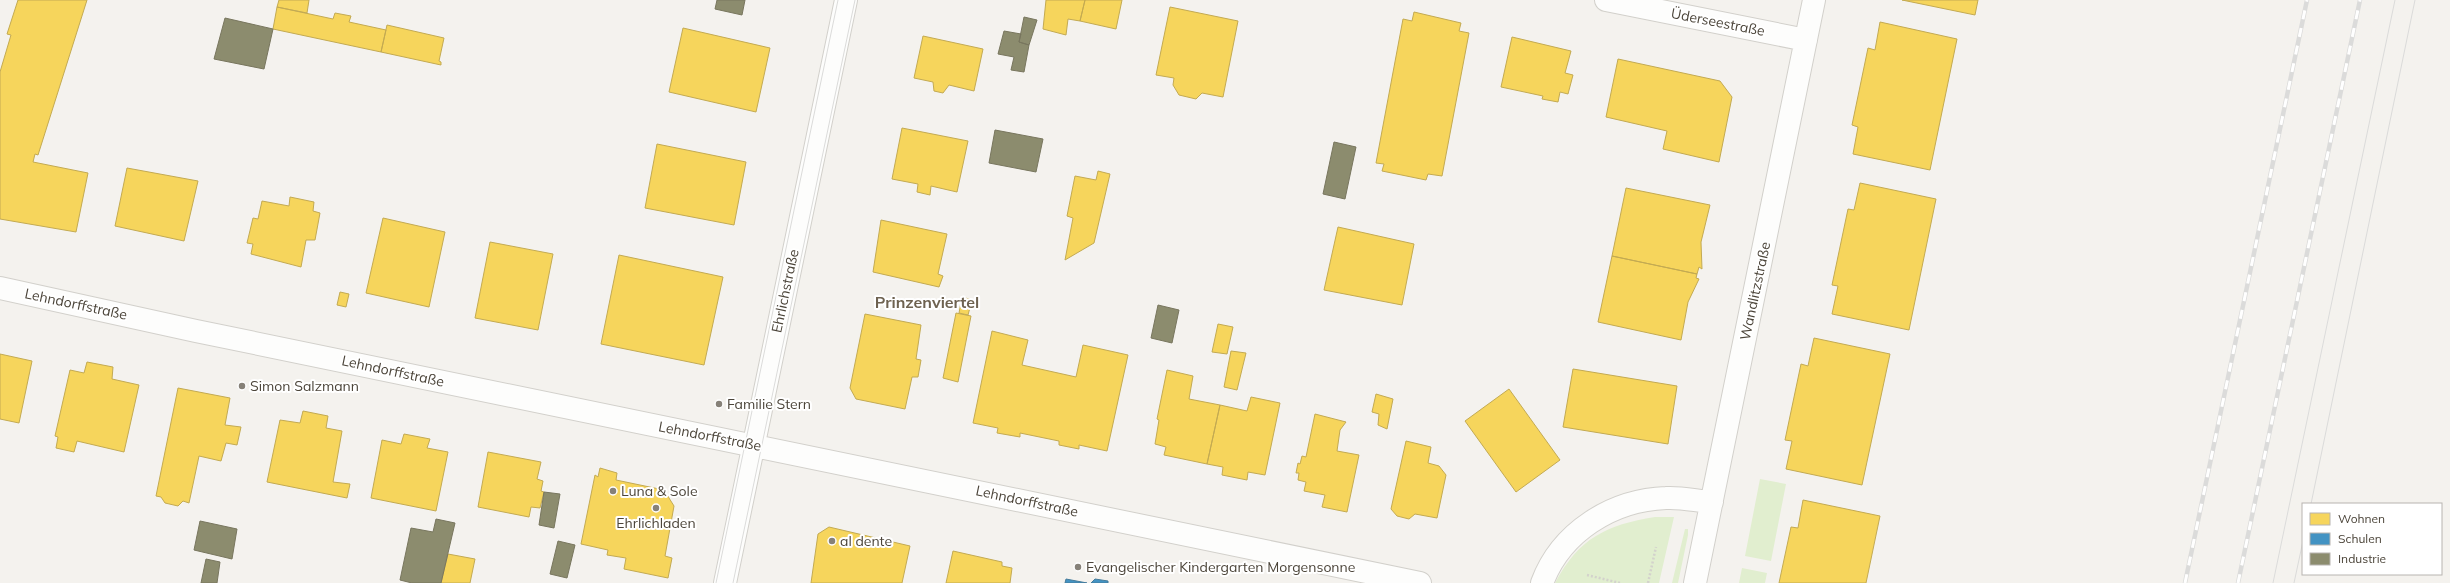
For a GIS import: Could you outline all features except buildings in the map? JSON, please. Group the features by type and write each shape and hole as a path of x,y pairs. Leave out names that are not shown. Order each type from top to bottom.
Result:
{"street":[{"name":"Ehrlichstraße","path":"725,583 846,0"},
{"name":"Üderseestraße","path":"1606,0 1806,40"},
{"name":"Wandlitzstraße","path":"1695,583 1814,0"},
{"name":"Lehndorffstraße","path":"0,288 196,331 1420,583"},
{"path":"1542,583 1547,569 1570,538 1595,519 1622,506 1666,498 1712,502"}],"path":[{"path":"1648,583 1656,547"},
{"path":"1588,575 1620,583"}],"green space":[{"path":"1760,479 1786,484 1771,561 1745,556"},
{"path":"1655,517 1674,517 1659,583 1555,583 1574,555 1584,544 1596,536 1622,524"},
{"path":"1685,529 1688,529 1688,535 1678,583 1672,583"},
{"path":"1742,568 1767,573 1765,583 1739,583"}],"tram line":[{"path":"716,583 838,0"},
{"path":"733,583 855,0"},
{"path":"2273,583 2395,0"},
{"path":"2311,503 2415,0"},
{"path":"2294,583 2302,546"}],"railway":[{"path":"2185,583 2307,0"},
{"path":"2238,583 2360,0"}],"place":[{"name":"Simon Salzmann","path":"242,386"},
{"name":"Familie Stern","path":"719,404"},
{"name":"Luna & Sole","path":"613,491"},
{"name":"Ehrlichladen","path":"656,508"},
{"name":"al dente","path":"832,541"},
{"name":"Evangelischer Kindergarten Morgensonne","path":"1078,567"}],"district":[{"name":"Prinzenviertel","path":"927,302"}]}
